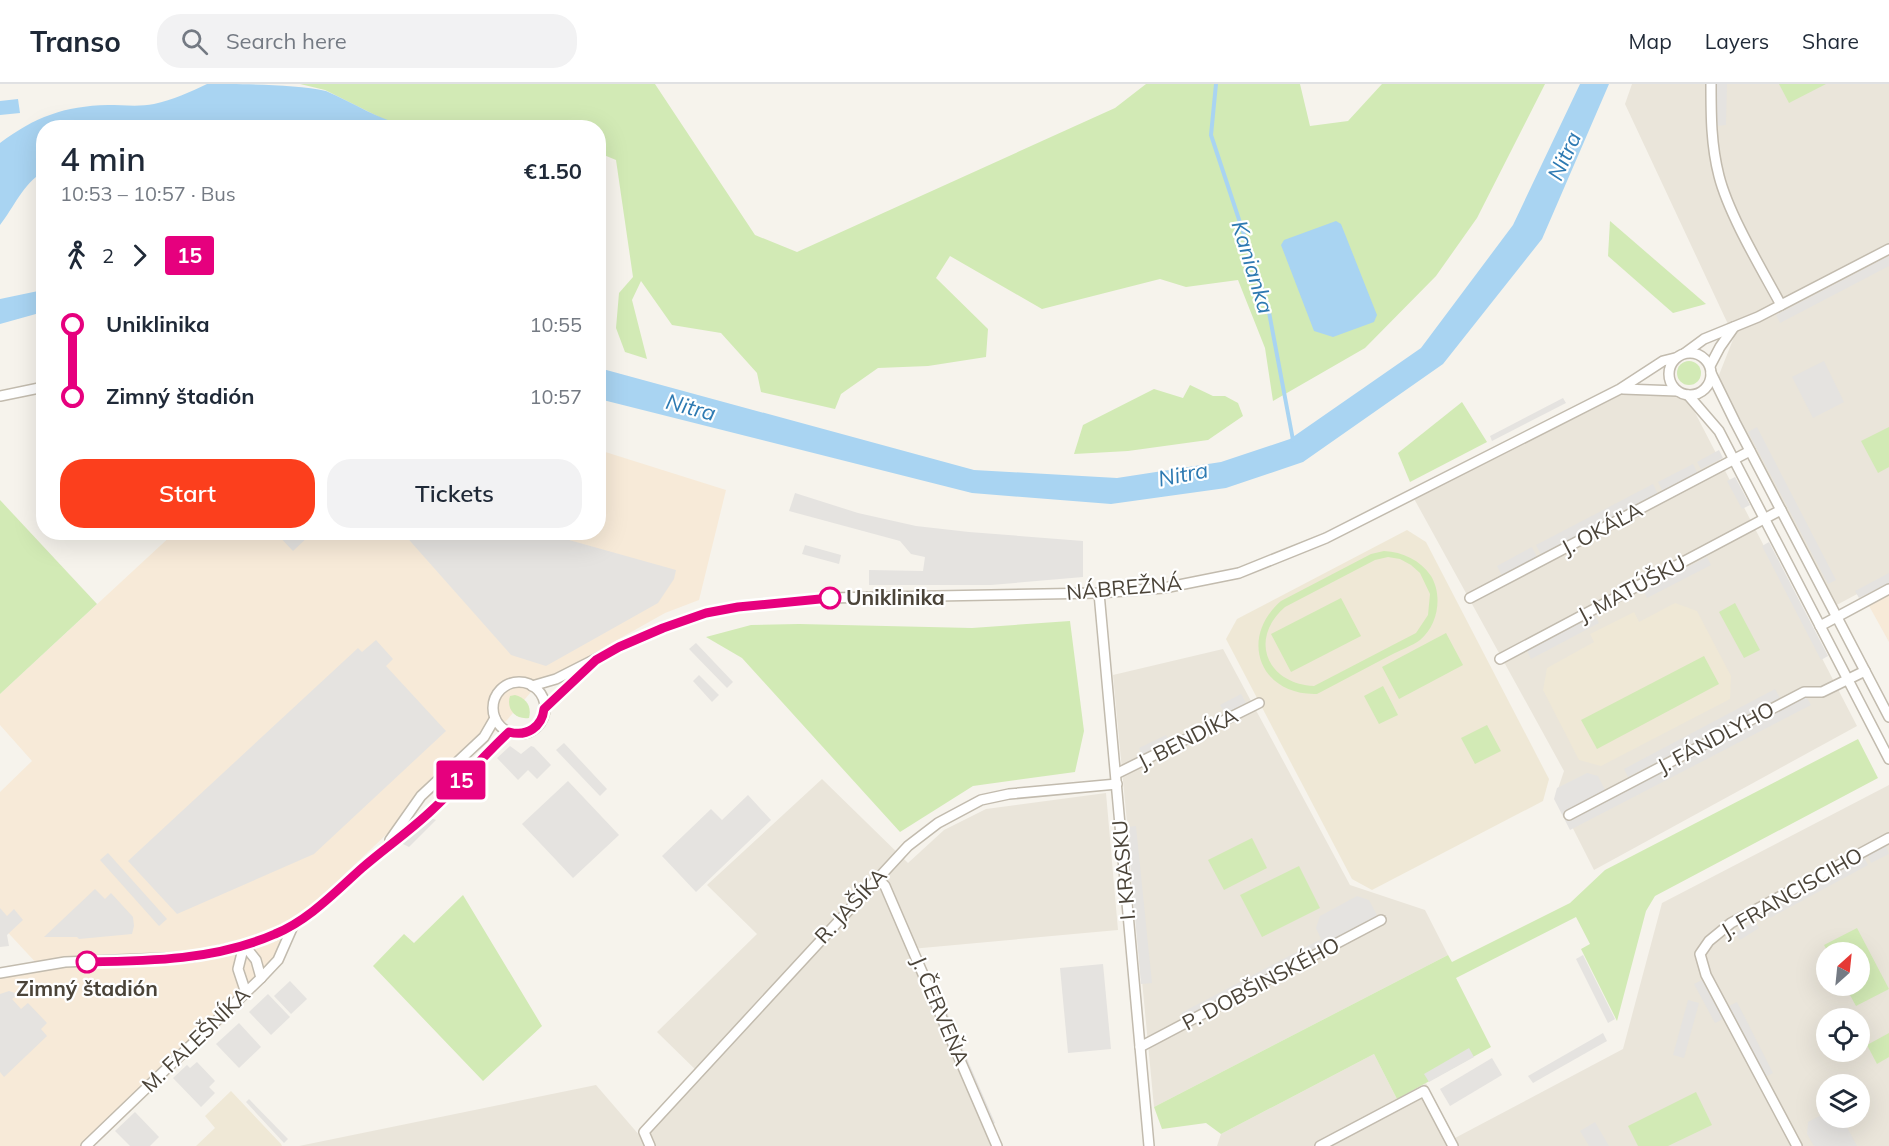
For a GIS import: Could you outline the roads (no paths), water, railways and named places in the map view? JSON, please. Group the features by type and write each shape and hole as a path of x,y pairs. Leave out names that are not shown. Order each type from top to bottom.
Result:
{"street":[{"path":"1711,84 1711,132 1719,178 1734,214 1781,305"},
{"path":"1889,249 1781,305 1704,339 1675,358 1668,375 1677,391 1688,395 1719,430 1889,759"},
{"path":"1688,395 1700,393 1705,389 1720,347 1734,327"},
{"path":"1685,353 1697,354 1711,369 1780,510 1889,717"},
{"name":"NÁBREŽNÁ","path":"384,849 422,795 484,737 495,718 494,701 502,689 516,682 532,686 556,679 663,628 706,613 738,607 827,598 1099,593 1164,588 1239,573 1326,538 1620,389 1663,361 1675,358"},
{"path":"0,396 36,389"},
{"name":"NÁBREŽNÁ","path":"1620,389 1677,391"},
{"name":"J. OKÁĽA","path":"1470,598 1750,451"},
{"name":"J. MATÚŠKU","path":"1500,659 1780,510"},
{"path":"1820,626 1889,589"},
{"name":"I. KRASKU","path":"1099,593 1149,1146"},
{"name":"NÁBREŽNÁ","path":"0,973 65,962 192,957 244,945 275,935 293,926 325,902 431,811 509,732 519,734 532,730 542,719 544,709 596,660"},
{"name":"J. FÁNDLYHO","path":"1569,814 1804,692 1822,692 1865,671"},
{"path":"532,686 541,695 544,709"},
{"name":"J. BENDÍKA","path":"1116,774 1259,703"},
{"path":"495,718 499,725 509,732"},
{"name":"R. JAŠÍKA","path":"650,1146 644,1132 908,846 938,823 981,800 1009,794 1117,784"},
{"name":"J. FRANCISCIHO","path":"1797,1146 1706,975 1700,954 1709,941 1731,922 1889,838"},
{"name":"J. ČERVEŇA","path":"877,879 885,886 995,1145"},
{"name":"P. DOBŠINSKÉHO","path":"1140,1047 1381,920"},
{"name":"M. FALEŠNÍKA","path":"86,1146 278,960 293,926"},
{"path":"244,945 256,960 261,978"},
{"path":"244,945 238,969 246,993"},
{"path":"1320,1146 1424,1091 1454,1146"}],"water":[{"path":"207,84 251,84 313,89 326,91 388,120 38,120 77,108 108,105 137,106 175,98"},
{"name":"Nitra","path":"1580,84 1609,84 1542,239 1443,364 1303,462 1226,488 1111,504 972,493 606,401 606,370 974,470 1117,478 1221,462 1290,439 1421,348 1513,225"},
{"path":"18,99 20,113 0,115 0,101"},
{"path":"36,121 36,177 24,189 0,225 0,143"},
{"path":"1336,221 1341,224 1377,315 1374,322 1333,337 1314,331 1281,245 1284,240"},
{"path":"36,291 36,314 0,324 0,299"}],"waterway":[{"name":"Kanianka","path":"1216,84 1211,135 1268,307 1293,440"}],"place":[{"name":"Uniklinika","path":"830,598"},
{"name":"Zimný štadión","path":"87,962"}]}
